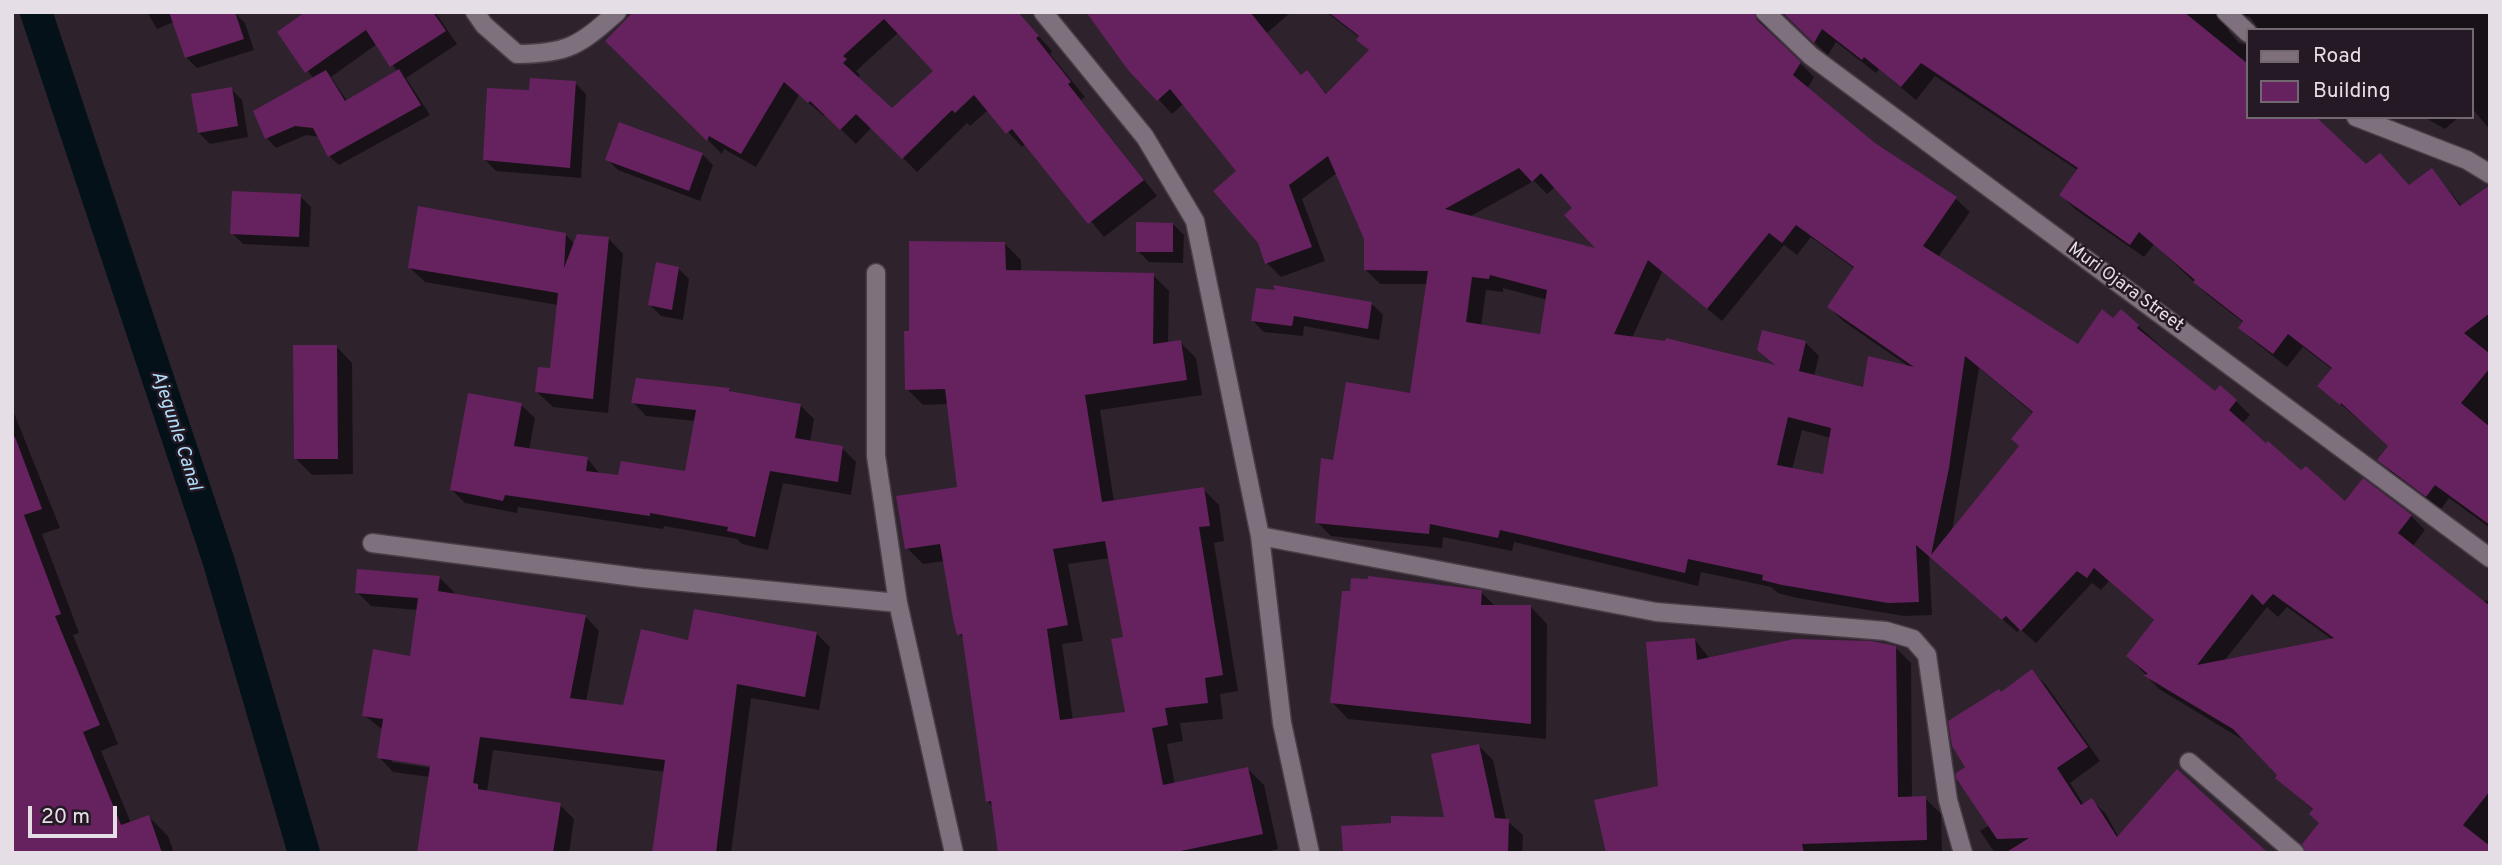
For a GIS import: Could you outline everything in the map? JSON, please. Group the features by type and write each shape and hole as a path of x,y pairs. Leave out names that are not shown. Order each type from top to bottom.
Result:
{"street":[{"path":"475,12 484,25 517,54 551,54 586,39 617,12"},
{"path":"1043,12 1145,137 1195,221 1260,536 1282,723 1310,853"},
{"name":"Muri Ojara Street","path":"1765,12 1811,56 2490,558"},
{"path":"2225,12 2246,31"},
{"path":"2362,119 2467,160 2490,174"},
{"path":"876,273 876,456 898,603 954,853"},
{"path":"1260,536 1656,612 1886,631 1913,639 1927,655 1948,800 1963,853"},
{"path":"372,543 655,579 898,603"},
{"path":"2189,762 2295,853"}],"building":[{"path":"169,12 235,12 244,39 185,58"},
{"path":"305,12 433,12 446,31 390,67 366,30 305,73 277,32"},
{"path":"633,12 1018,12 1039,36 1036,38 1071,82 1068,84 1144,180 1088,224 1012,129 1006,134 974,95 955,113 952,110 902,159 856,114 840,130 810,101 808,103 784,82 741,154 709,136 707,141 605,41","holes":["884,19 933,71 892,108 843,63 847,59 843,56"]},
{"path":"1086,12 1250,12 1301,75 1307,70 1326,94 1369,50 1356,40 1359,36 1328,12 1754,12 1757,20 1801,62 1793,75 1875,143 1957,197 1923,246 2078,344 2102,309 2113,318 2121,309 2139,325 2137,328 2215,391 2220,385 2237,400 2229,410 2301,470 2306,466 2345,501 2363,478 2412,515 2398,533 2490,606 2490,791 2463,825 2490,846 2490,853 2306,853 2302,844 2319,823 2309,814 2313,809 2275,778 2277,775 2233,729 2143,675 2148,674 2126,656 2154,620 2094,568 2087,578 2077,571 2021,631 2006,616 2002,620 1916,545 1919,602 1888,603 1782,585 1762,580 1763,575 1688,559 1685,573 1500,530 1498,538 1430,524 1429,534 1315,523 1321,458 1333,460 1346,382 1410,393 1428,271 1364,270 1364,239 1328,156 1289,185 1312,247 1265,264 1258,243 1213,191 1236,171 1170,89 1157,101 1128,70","holes":["1519,168 1532,182 1541,173 1572,208 1564,215 1595,248 1445,209","1796,225 1854,267 1827,307 1914,367 1868,356 1863,387 1799,371 1806,341 1762,330 1757,350 1775,365 1666,338 1665,341 1614,334 1648,260 1707,309 1769,233 1782,243","1490,275 1547,290 1540,334 1466,322 1472,277 1489,279","1965,356 2033,412 2011,439 2019,446 1931,555 1949,468","1788,417 1831,428 1823,474 1777,465","2252,594 2263,605 2273,594 2334,638 2197,665"]},
{"path":"1782,12 2184,12 2246,62 2246,119 2318,119 2366,164 2380,153 2409,185 2432,168 2460,206 2490,185 2490,313 2464,333 2490,354 2490,368 2461,403 2490,427 2490,525 2435,485 2426,497 2377,460 2388,446 2341,403 2340,405 2317,386 2332,368 2288,334 2273,354 2238,328 2243,321 2193,282 2195,280 2139,232 2130,245 2059,195 2078,168 1921,63 1901,87 1864,57 1862,60 1822,29 1814,43"},
{"path":"399,69 421,105 328,157 313,128 295,126 265,139 253,111 326,70 345,101"},
{"path":"530,78 576,81 570,168 483,160 487,88 529,90"},
{"path":"232,87 238,126 198,133 191,94"},
{"path":"619,122 703,153 689,191 605,160"},
{"path":"232,191 301,194 299,237 230,234"},
{"path":"418,206 566,233 564,268 577,234 609,237 593,399 535,392 538,367 550,368 558,293 408,268"},
{"path":"1136,222 1173,223 1173,252 1136,252"},
{"path":"909,241 1005,242 1006,270 1154,273 1153,344 1181,340 1187,380 1085,395 1102,502 1204,487 1210,526 1199,527 1223,675 1205,678 1208,703 1165,708 1168,725 1152,728 1163,785 1248,767 1263,834 1171,853 998,853 991,801 986,802 962,634 957,635 953,619 940,544 905,549 896,496 957,487 945,389 905,390 904,331 909,331","holes":["1105,541 1123,637 1111,639 1125,712 1060,720 1047,629 1068,625 1053,549"]},
{"path":"656,262 679,267 672,310 648,305"},
{"path":"1273,285 1372,302 1368,329 1294,316 1292,326 1251,321 1256,288 1275,290"},
{"path":"293,345 337,345 338,459 294,459"},
{"path":"636,378 730,388 729,391 801,404 795,438 843,446 838,482 770,471 755,537 727,531 728,527 650,513 650,516 505,495 503,501 450,490 468,393 522,403 514,446 588,457 586,471 618,475 621,461 685,471 696,410 631,403"},
{"path":"12,437 15,437 42,509 24,515 61,614 55,616 100,725 83,732 121,825 149,815 162,853 12,853"},
{"path":"357,569 440,576 438,591 586,615 570,698 623,705 641,629 688,640 694,609 817,632 805,697 737,684 716,853 652,853 665,760 480,737 473,783 478,784 478,789 561,803 553,853 417,853 430,766 377,758 383,719 362,716 373,649 410,656 418,598 355,593"},
{"path":"1368,576 1482,590 1481,605 1531,605 1531,724 1330,703 1342,591 1350,591 1351,578 1368,579"},
{"path":"1695,638 1697,660 1794,639 1871,641 1896,646 1898,797 1926,796 1927,840 1802,844 1804,853 1606,853 1594,800 1658,786 1646,642"},
{"path":"2032,669 2088,747 2057,768 2081,805 2092,798 2117,837 2177,769 2268,853 2005,853 2029,838 1997,839 1956,778 1956,773 1965,767 1952,746 1948,721 1999,689 2001,692"},
{"path":"1479,744 1495,818 1509,819 1508,853 1343,853 1341,826 1391,823 1391,816 1444,817 1431,754"}],"waterway":[{"name":"Ajegunle Canal","path":"36,12 218,559 304,853"}]}
